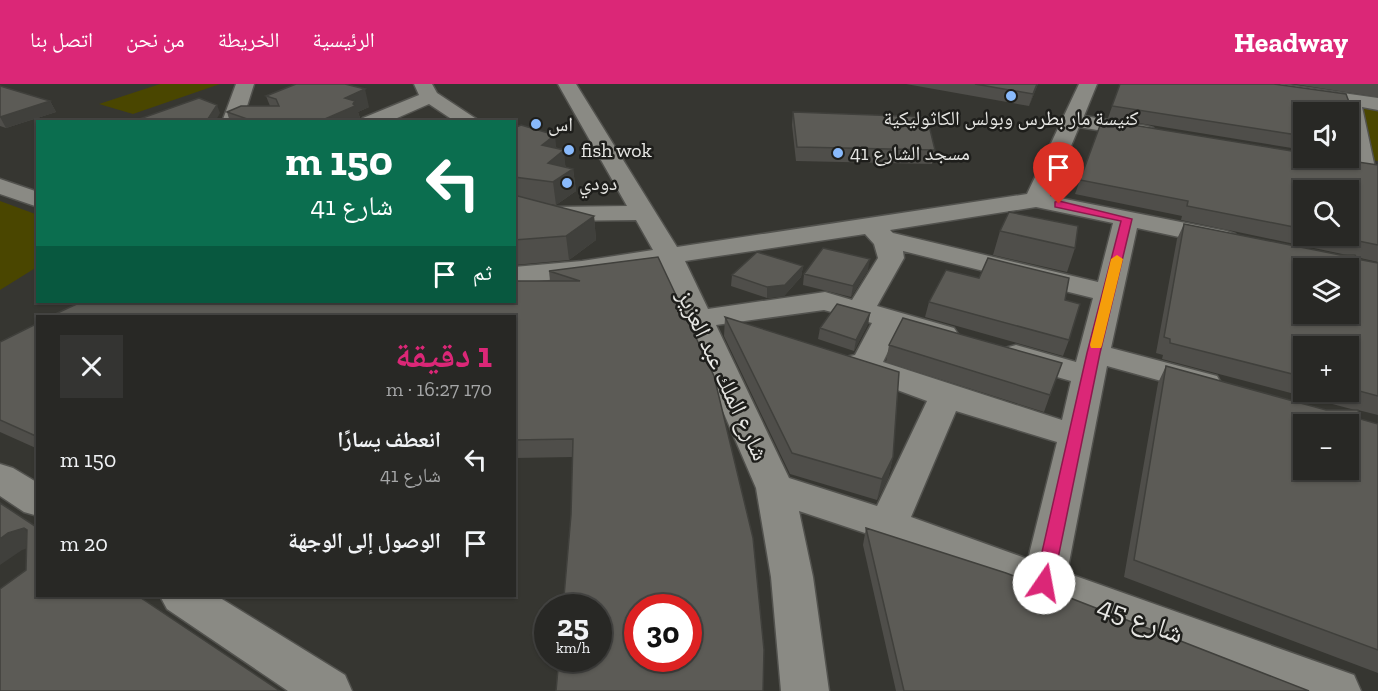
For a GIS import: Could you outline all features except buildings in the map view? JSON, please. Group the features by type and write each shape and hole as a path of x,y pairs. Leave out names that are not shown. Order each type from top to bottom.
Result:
{"street":[{"path":"240,117 245,84"},
{"name":"شارع الملك عبد العزيز","path":"567,84 668,254 775,488 792,577 805,691"},
{"path":"1036,200 1074,120 1088,84"},
{"path":"1241,84 1378,104"},
{"path":"374,120 426,90 468,120"},
{"path":"1351,100 1371,169"},
{"path":"1074,120 1167,135"},
{"path":"0,186 36,199"},
{"path":"516,275 582,268 668,254 877,231 1036,200 1252,245"},
{"path":"516,208 552,214 643,213"},
{"path":"1044,583 1091,364 1127,219"},
{"path":"877,231 1108,293"},
{"path":"860,310 891,258 891,250 877,231"},
{"path":"698,319 812,301 825,301 978,344 1230,390"},
{"path":"730,314 774,336"},
{"path":"865,367 889,318"},
{"path":"834,357 946,396 1076,436"},
{"path":"888,525 946,396"},
{"path":"0,478 36,501"},
{"name":"شارع 45","path":"775,488 888,525 1337,691"},
{"path":"184,597 328,691"}],"shaded area":[{"path":"160,84 220,84 133,114 99,104"},
{"path":"1359,108 1378,111 1378,161 1366,159 1359,123"},
{"path":"0,201 36,214 36,268 0,290"}],"slow traffic":[{"path":"1096,345 1117,259"}],"place":[{"name":"كنيسة مار بطرس وبولس الكاثوليكية","path":"1011,96"},
{"name":"اس","path":"536,124"},
{"name":"fish wok","path":"569,150"},
{"name":"مسجد الشارع 41","path":"838,153"},
{"name":"دودي","path":"567,183"}],"route":[{"path":"1044,583 1094,353 1127,219 1059,204"}]}
